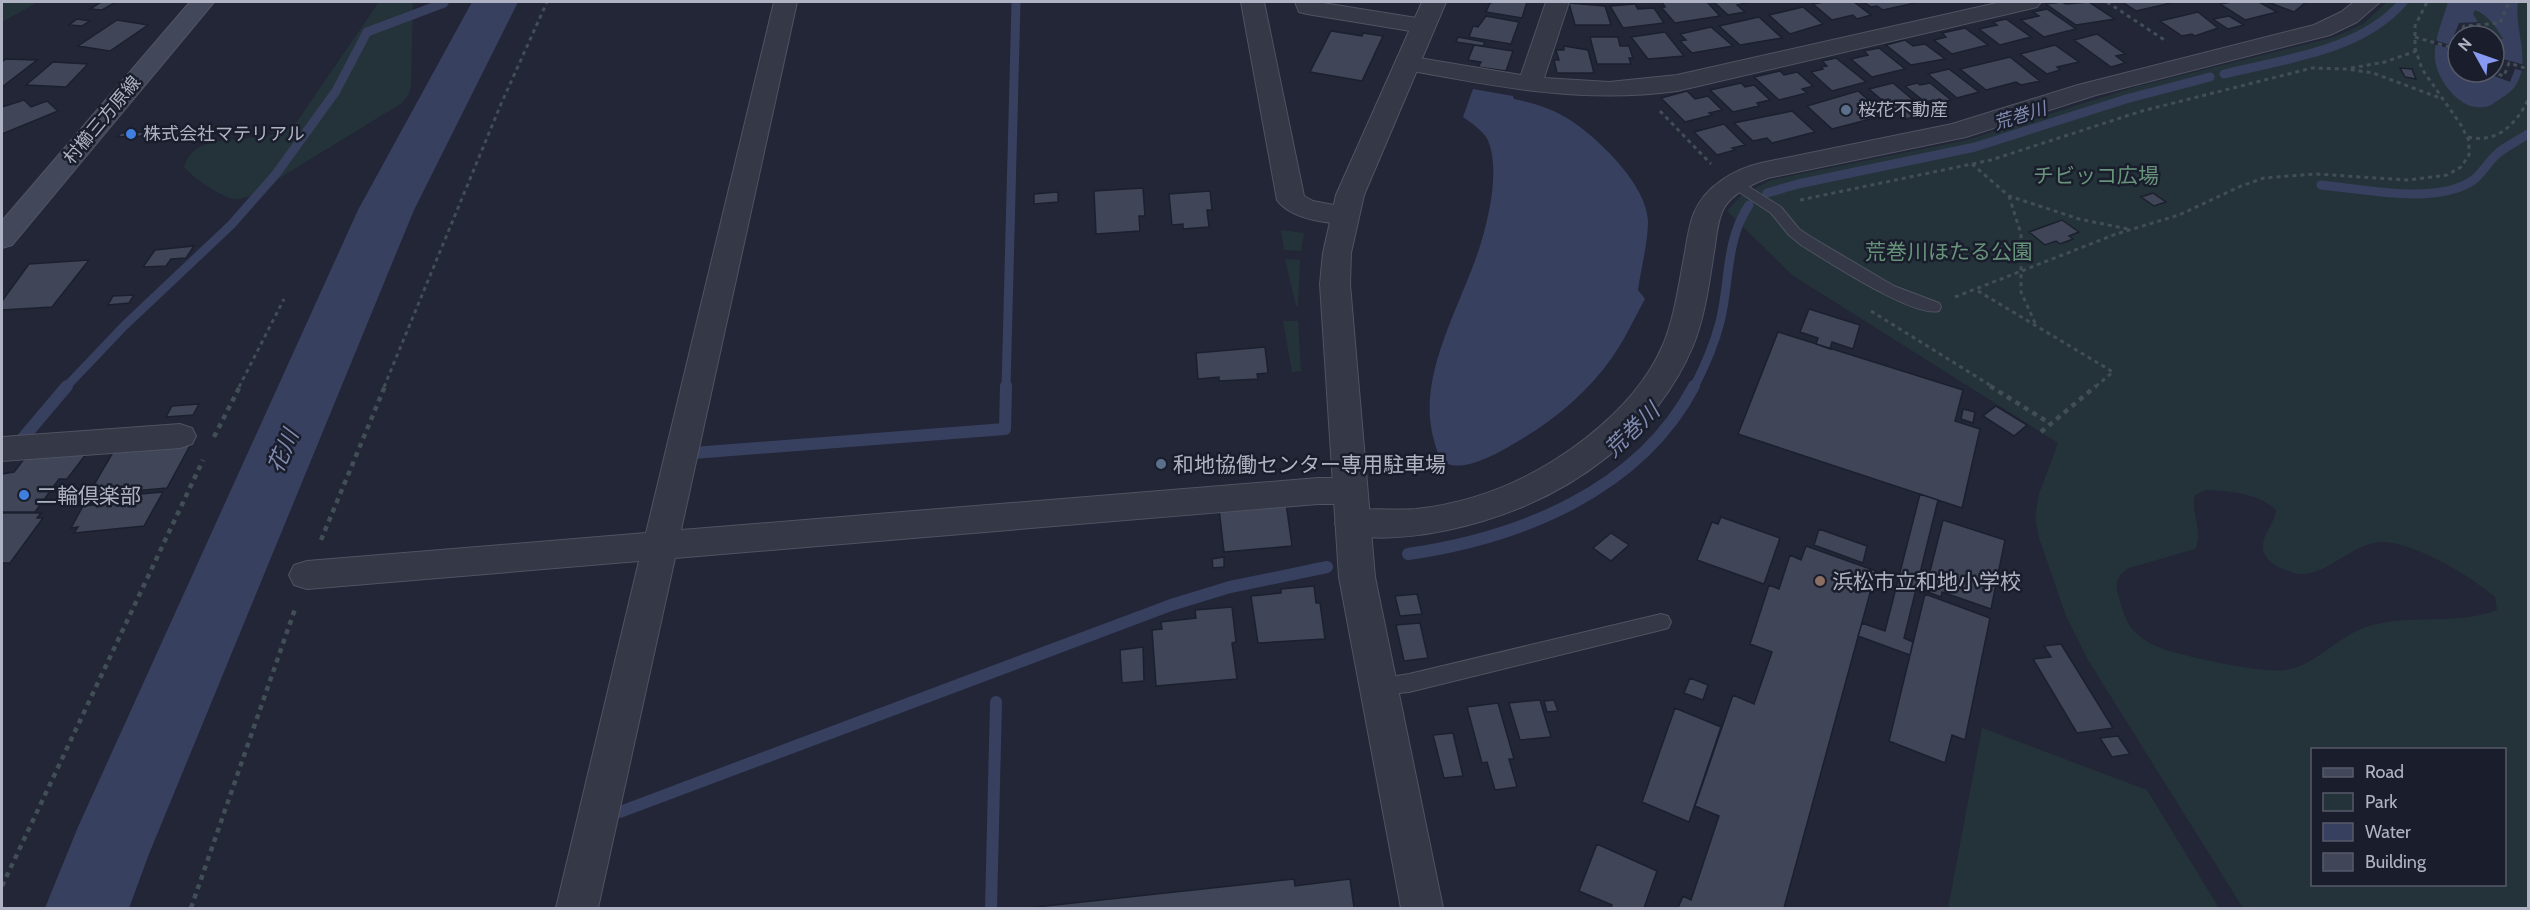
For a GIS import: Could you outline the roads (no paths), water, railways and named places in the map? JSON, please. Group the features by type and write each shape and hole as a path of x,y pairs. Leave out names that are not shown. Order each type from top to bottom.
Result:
{"main road":[{"name":"村櫛三方原線","path":"2,239 202,2"}],"street":[{"path":"577,909 785,2"},
{"path":"1252,2 1291,200 1305,209 1344,215"},
{"path":"1306,2 1307,7 1428,14 1361,168 1344,215 1337,253 1335,284 1357,577 1422,909"},
{"path":"1530,84 1557,2"},
{"path":"1407,63 1578,90 1638,89 1677,83 2029,2"},
{"path":"307,575 1306,492 1351,507 1423,521 1481,509 1533,489 1577,462 1610,435 1645,399 1662,376 1678,345 1688,314 1708,212 1724,175 1761,171 1957,131 2088,90 2322,30 2349,17 2368,2"},
{"path":"2,449 199,444"}],"lane":[{"path":"1724,175 1776,210 1794,232 1806,241 1888,290 1933,307"},
{"path":"1378,686 1409,683 1661,622"}],"water":[{"path":"2448,2 2518,2 2517,12 2522,51 2522,70 2519,79 2506,95 2486,107 2467,104 2452,93 2441,77 2435,60 2437,38"},
{"path":"1473,89 1513,96 1514,99 1557,113 1594,138 1619,164 1639,193 1646,207 1648,229 1638,290 1645,299 1611,359 1593,381 1561,412 1496,454 1460,466 1450,465 1440,457 1430,418 1431,392 1436,365 1475,261 1483,236 1492,191 1493,168 1488,141 1480,130 1463,117"}],"waterway":[{"name":"花川","path":"87,908 107,854 386,210 495,2"},
{"path":"1006,387 1016,2"},
{"name":"荒巻川","path":"2224,74 2296,58 2344,42 2386,19 2403,2"},
{"path":"66,387 124,326 231,225 276,174 336,91 367,32 444,3"},
{"name":"荒巻川","path":"1767,193 1798,184 1975,147 2126,99 2210,77"},
{"path":"2321,185 2398,194 2439,192 2457,188 2472,181 2504,148 2528,134"},
{"name":"荒巻川","path":"1694,387 1718,331 1732,247 1741,218 1749,205"},
{"path":"23,438 67,386"},
{"path":"693,453 1005,429 1006,386"},
{"name":"荒巻川","path":"1408,554 1492,536 1572,503 1609,481 1642,454 1670,423 1694,386"},
{"path":"620,812 1171,605 1230,587 1327,567"},
{"path":"991,908 996,702"}],"place":[{"name":"桜花不動産","path":"1846,110"},
{"name":"株式会社マテリアル","path":"131,134"},
{"name":"和地協働センター専用駐車場","path":"1161,464"},
{"name":"二輪倶楽部","path":"24,495"},
{"name":"浜松市立和地小学校","path":"1820,581"}],"park label":[{"name":"チビッコ広場","path":"2096,175"},
{"name":"荒巻川ほたる公園","path":"1949,251"}]}
